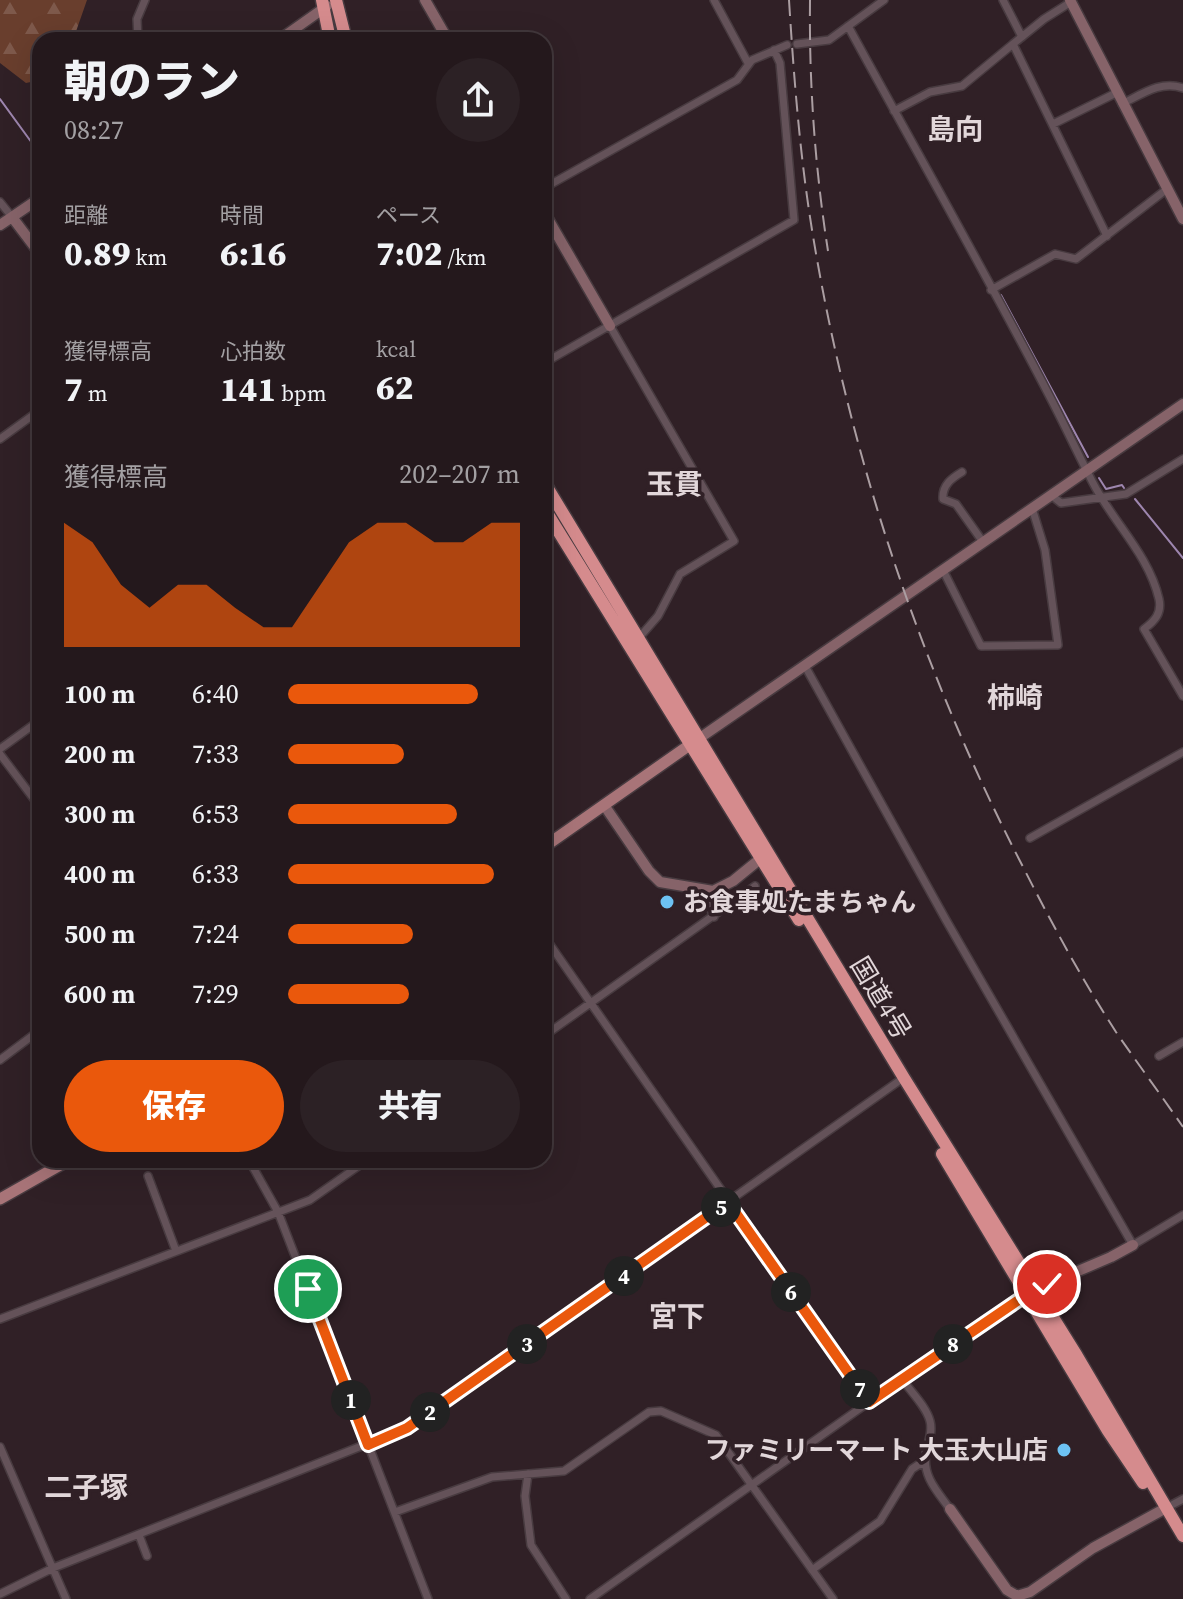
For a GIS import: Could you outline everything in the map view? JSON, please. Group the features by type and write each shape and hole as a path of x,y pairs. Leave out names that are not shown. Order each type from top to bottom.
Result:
{"highway":[{"path":"329,2 330,32"},
{"path":"329,2 342,32"},
{"name":"国道4号","path":"552,496 696,741 904,1078 1031,1292 1108,1431 1183,1536"},
{"name":"国道4号","path":"552,520 696,741 760,859 1031,1292"},
{"name":"国道4号","path":"1164,1509 1183,1547"}],"main road":[{"path":"552,841 696,741"},
{"path":"0,1199 55,1168"}],"street":[{"path":"138,32 137,19 145,0"},
{"path":"425,0 443,32"},
{"path":"714,0 748,63"},
{"path":"865,0 871,9"},
{"path":"797,44 829,40 884,0"},
{"path":"1003,0 1022,37"},
{"path":"894,111 930,92 962,86 1044,19 1071,1 1183,219"},
{"path":"299,32 329,2"},
{"path":"848,26 1051,398 1102,499 1136,549 1158,596 1160,609 1155,621 1144,629 1183,696"},
{"path":"1013,44 1107,236"},
{"path":"552,184 737,80 748,63 787,45"},
{"path":"552,359 794,220 780,63 774,50"},
{"path":"1122,104 1160,85 1173,84 1183,88"},
{"path":"1053,124 1116,93"},
{"path":"991,290 1055,254 1076,259 1167,189"},
{"path":"0,202 32,243"},
{"path":"0,225 32,203"},
{"path":"552,226 734,541 680,574 658,616 637,640"},
{"path":"696,741 1183,404"},
{"path":"0,439 32,416"},
{"path":"1051,495 1061,503 1126,494 1183,459"},
{"path":"962,472 948,482 942,496 945,501 956,504 983,542"},
{"path":"943,570 981,646 1058,645 1045,550 1032,508"},
{"path":"805,666 946,920 1133,1245"},
{"path":"32,726 0,752 32,796"},
{"path":"1030,838 1183,752"},
{"path":"604,805 660,882 720,889 760,859"},
{"path":"552,1030 755,886"},
{"path":"701,889 714,917"},
{"path":"552,947 869,1402"},
{"path":"0,1060 32,1036"},
{"path":"1159,1056 1183,1042"},
{"path":"0,1594 53,1568 407,1428 899,1081"},
{"path":"253,1168 278,1212 428,1599"},
{"path":"0,1319 310,1200 356,1168"},
{"path":"148,1176 176,1251"},
{"path":"590,1599 1031,1292 1111,1257 1183,1215"},
{"path":"902,1379 930,1422 925,1464 932,1484 1007,1590 1017,1598 1093,1548 1183,1499"},
{"path":"395,1512 492,1477 564,1471 655,1411 716,1435 833,1599"},
{"path":"0,1447 66,1599"},
{"path":"812,1570 880,1521 912,1469 925,1464"},
{"path":"528,1474 525,1496 531,1545 566,1599"},
{"path":"139,1535 147,1556"}],"green space":[{"path":"0,0 87,0 76,32 32,32 32,82 26,83 0,63"}],"waterway":[{"path":"0,99 32,143"},
{"path":"1001,295 1088,457"},
{"path":"1099,478 1106,489 1122,485 1124,488"},
{"path":"1135,499 1183,558"}],"railway":[{"path":"789,0 804,177 828,317 868,478 920,636 985,789 1066,949 1116,1032 1183,1127"},
{"path":"810,0 814,126 828,251"}],"place":[{"name":"お食事処たまちゃん","path":"667,902"},
{"name":"ファミリーマート 大玉大山店","path":"1064,1450"}],"district":[{"name":"島向","path":"955,129"},
{"name":"玉貫","path":"674,484"},
{"name":"柿崎","path":"1015,697"},
{"name":"宮下","path":"677,1316"},
{"name":"二子塚","path":"86,1487"}],"route":[{"path":"308,1289 368,1445 407,1428 728,1202 869,1402 1026,1295 1047,1284"}]}
